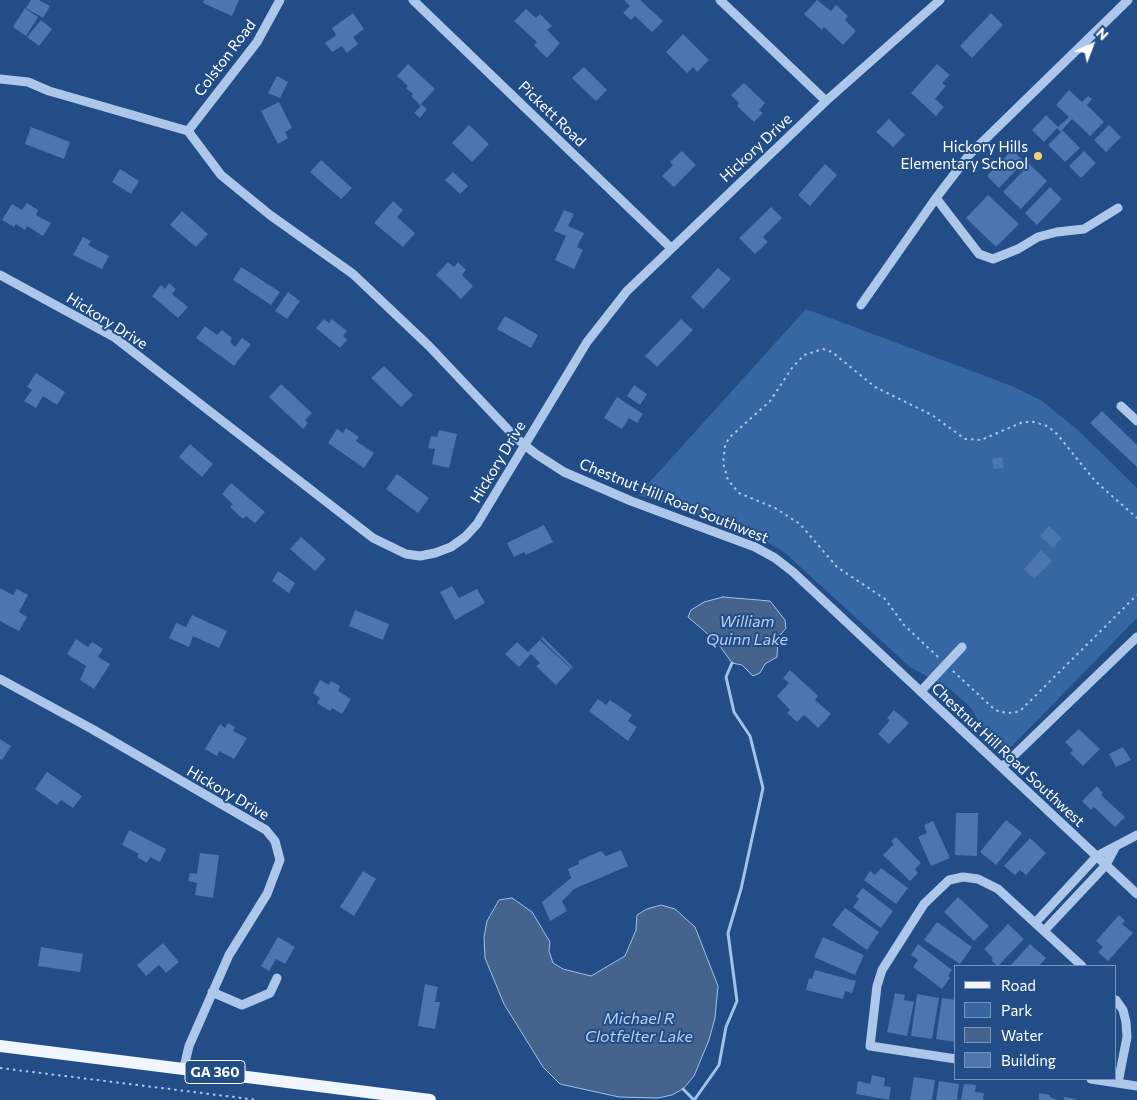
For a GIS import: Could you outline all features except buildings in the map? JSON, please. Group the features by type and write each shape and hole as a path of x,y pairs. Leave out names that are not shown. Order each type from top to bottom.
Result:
{"main road":[{"name":"GA 360","path":"0,1046 430,1100"}],"street":[{"name":"Colston Road","path":"188,131 257,42 280,0"},
{"name":"Pickett Road","path":"413,0 671,248"},
{"path":"720,0 826,102"},
{"name":"Hickory Drive","path":"0,274 114,337 373,538 406,554 420,556 435,553 451,547 465,537 477,524 591,336 627,291 826,102 940,0"},
{"path":"862,305 936,198 969,155 1128,0"},
{"path":"0,79 28,82 49,91 188,131"},
{"name":"Chestnut Hill Road Southwest","path":"188,131 221,175 270,215 353,274 430,346 524,445 564,472 660,513 755,547 775,558 793,572 1137,894"},
{"path":"936,198 979,254 993,259 1018,249 1038,237 1084,229 1118,208"},
{"path":"1120,406 1137,421"},
{"path":"1002,767 1137,637"},
{"path":"921,691 962,647"},
{"name":"Hickory Drive","path":"0,679 92,729 266,830 275,841 280,860 267,894 229,955 189,1046 184,1068"},
{"path":"1035,923 1097,856 1137,835"},
{"path":"1044,931 1106,865 1115,848"},
{"path":"954,1059 870,1046 876,986 888,956 924,904 949,880 963,877 978,879 998,889 1081,965"},
{"path":"1070,886 1079,894"},
{"path":"212,992 242,1005 270,993 277,978"},
{"path":"1117,1001 1123,1010 1127,1037 1118,1083"},
{"path":"1098,1080 1137,1086"}],"path":[{"path":"941,659 904,625 885,599 837,567 800,524 780,511 739,493 728,480 723,462 725,446 729,438 770,401 792,368 804,356 823,349 832,352 881,391 932,415 964,439 981,440 1022,422 1034,422 1047,426 1057,434 1095,481 1137,518"},
{"path":"951,669 994,708 1000,712 1014,713 1021,710 1137,595"},
{"path":"0,1068 258,1100"}],"green space":[{"path":"806,309 1012,386 1042,401 1079,431 1137,488 1137,618 1010,748 1003,748 985,732 971,708 950,689 910,667 784,552 751,533 638,495"}],"water":[{"name":"William Quinn Lake","path":"723,597 770,601 785,620 786,628 778,638 777,657 765,664 760,673 753,676 742,665 732,663 717,642 688,617 691,610 704,602"},
{"name":"Michael R Clotfelter Lake","path":"512,898 532,912 550,942 549,951 553,963 563,969 591,976 625,956 636,930 637,915 647,909 661,905 675,909 695,927 718,986 715,1018 709,1040 694,1076 683,1089 672,1095 658,1098 619,1097 560,1084 543,1067 504,1004 485,958 484,937 487,921 499,900"}],"waterway":[{"path":"695,1099 719,1065 726,1027 737,1001 728,933 741,889 763,788 750,736 734,712 726,677 732,663"},
{"path":"683,1089 694,1100"}],"place":[{"name":"Hickory Hills Elementary School","path":"1038,156"}]}
